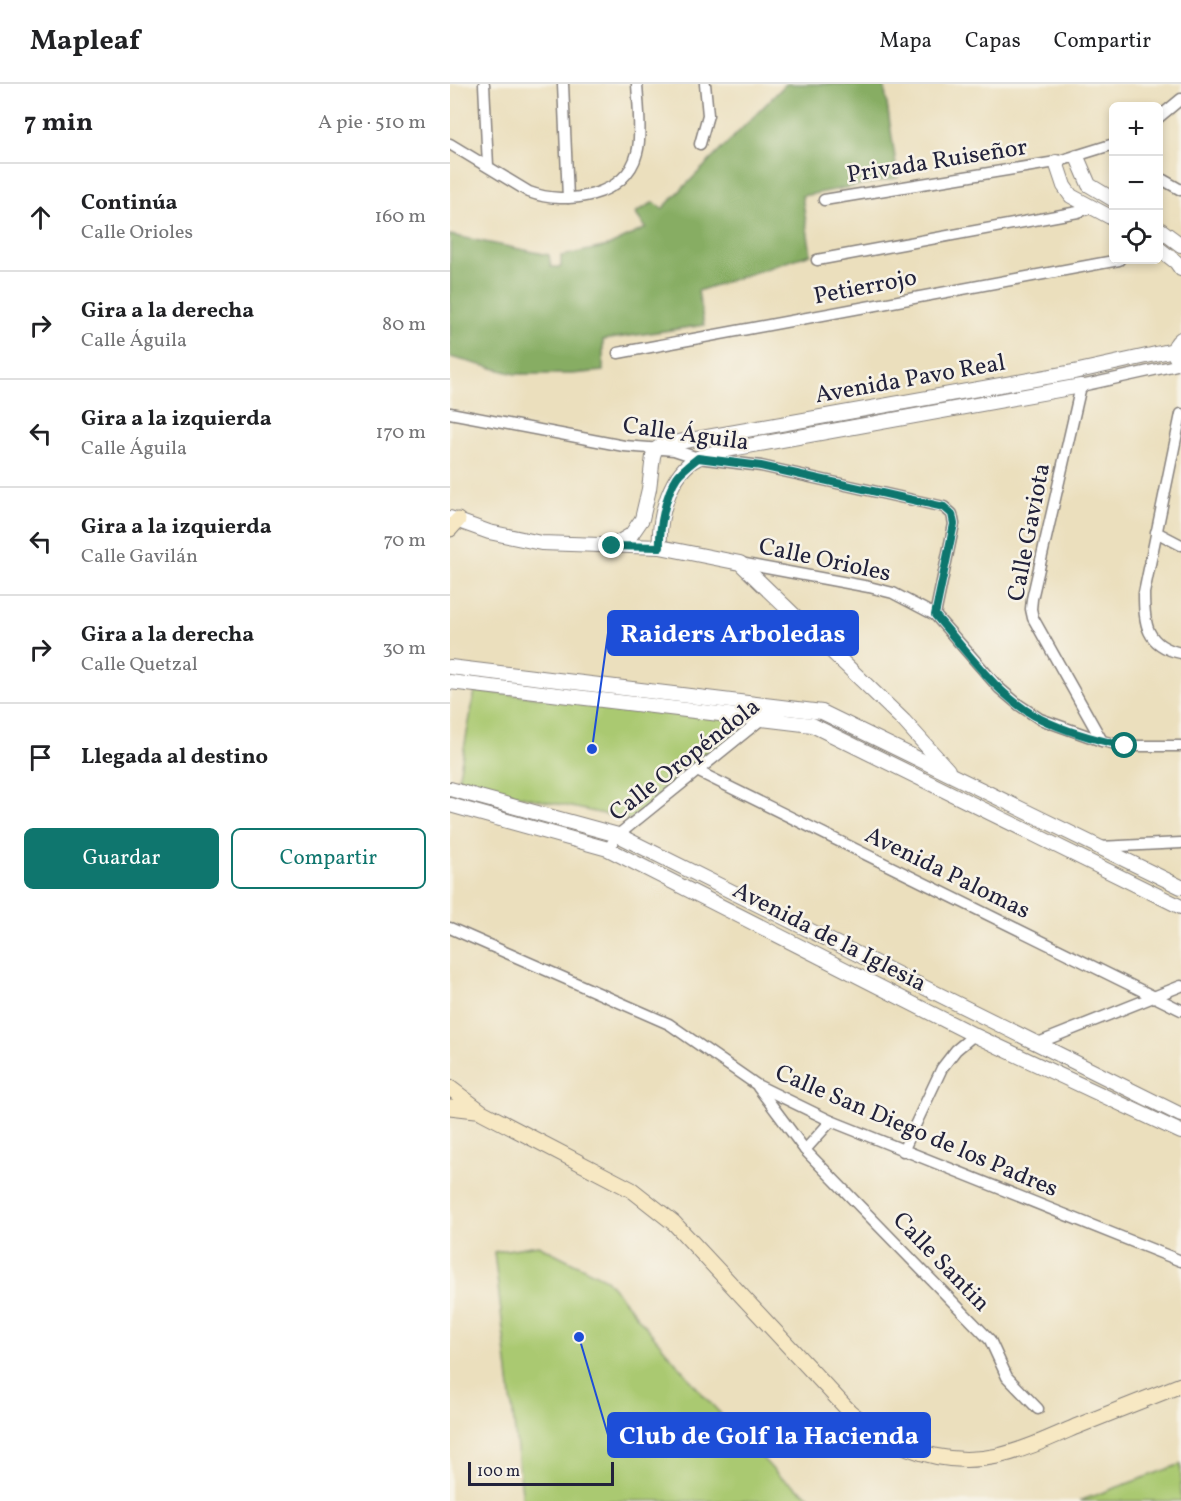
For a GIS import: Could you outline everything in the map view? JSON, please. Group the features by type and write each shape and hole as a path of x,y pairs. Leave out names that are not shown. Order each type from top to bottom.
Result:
{"main road":[{"path":"450,1088 482,1112 632,1190 674,1223 850,1412 876,1432 910,1449 933,1456 966,1459 998,1456 1034,1444 1181,1385"},
{"path":"450,1107 482,1112"}],"street":[{"path":"484,84 488,166"},
{"path":"563,84 568,198"},
{"path":"450,144 529,192 539,196 583,198 610,187 624,178 633,164 638,150 637,84"},
{"path":"700,144 708,115 705,84"},
{"path":"1163,115 1179,106"},
{"name":"Privada Ruiseñor","path":"824,200 1056,162 1109,148"},
{"path":"1077,157 1089,185 1109,198"},
{"path":"1056,162 1064,186 1071,196 1109,217"},
{"path":"1163,180 1181,190"},
{"path":"817,260 1078,212 1093,207"},
{"path":"1163,232 1181,245"},
{"path":"1163,252 1181,269"},
{"name":"Petierrojo","path":"618,353 1109,262"},
{"name":"Avenida Pavo Real","path":"698,458 726,450 1081,386 1179,354"},
{"name":"Avenida Pavo Real","path":"655,450 662,445 689,439 1179,354"},
{"name":"Calle Gaviota","path":"1081,386 1031,609 1033,618 1102,741"},
{"name":"Calle Águila","path":"450,413 612,444 655,450 674,450 698,458 761,466 944,507 952,514 954,524 935,615"},
{"path":"1181,414 1144,593 1146,624 1155,642 1171,651 1181,652"},
{"path":"612,546 631,535 642,519 655,450"},
{"path":"660,547 661,522 676,479 698,458"},
{"path":"453,522 533,542 660,547 740,563 904,721 951,774"},
{"path":"1156,532 1181,545"},
{"name":"Calle Orioles","path":"740,563 893,593 935,615 999,688 1019,705 1041,719 1102,741 1125,746 1181,746"},
{"path":"450,667 819,712 1181,887"},
{"path":"450,681 809,724 1181,907"},
{"name":"Calle Oropéndola","path":"608,849 618,835 763,718 789,708"},
{"path":"809,724 819,712"},
{"path":"889,745 903,738 904,721"},
{"name":"Avenida Palomas","path":"697,771 1181,1010"},
{"path":"943,790 951,774"},
{"name":"Avenida de la Iglesia","path":"450,789 618,835 1181,1115"},
{"name":"Avenida de la Iglesia","path":"450,805 608,849 974,1035 1181,1132"},
{"path":"1100,847 1181,843"},
{"path":"631,861 646,850"},
{"name":"Calle San Diego de los Padres","path":"450,928 669,1024 757,1085 831,1121 1181,1261"},
{"path":"1038,1043 1181,986"},
{"path":"903,1151 942,1068 956,1050 974,1035"},
{"name":"Calle Santin","path":"757,1085 805,1150 990,1340 1006,1377 1038,1409"},
{"path":"805,1150 831,1121"}],"green space":[{"path":"786,84 884,84 898,178 802,196 811,254 698,291 704,325 603,340 603,371 572,374 515,374 450,357 450,235 549,255 551,267 561,267 561,256 608,246 646,228 635,213 654,202 662,209"},
{"path":"475,691 757,718 631,820 461,783 462,781 458,780"},
{"path":"538,1245 606,1279 704,1396 779,1476 817,1501 523,1501 494,1252"},
{"path":"1181,1464 1181,1501 1079,1501"}],"place":[{"name":"Raiders Arboledas","path":"592,749"},
{"name":"Club de Golf la Hacienda","path":"579,1337"}],"route":[{"path":"612,546 660,547 661,522 676,479 698,458 761,466 944,507 952,514 954,524 935,615 999,688 1019,705 1041,719 1102,741 1125,746"}]}
